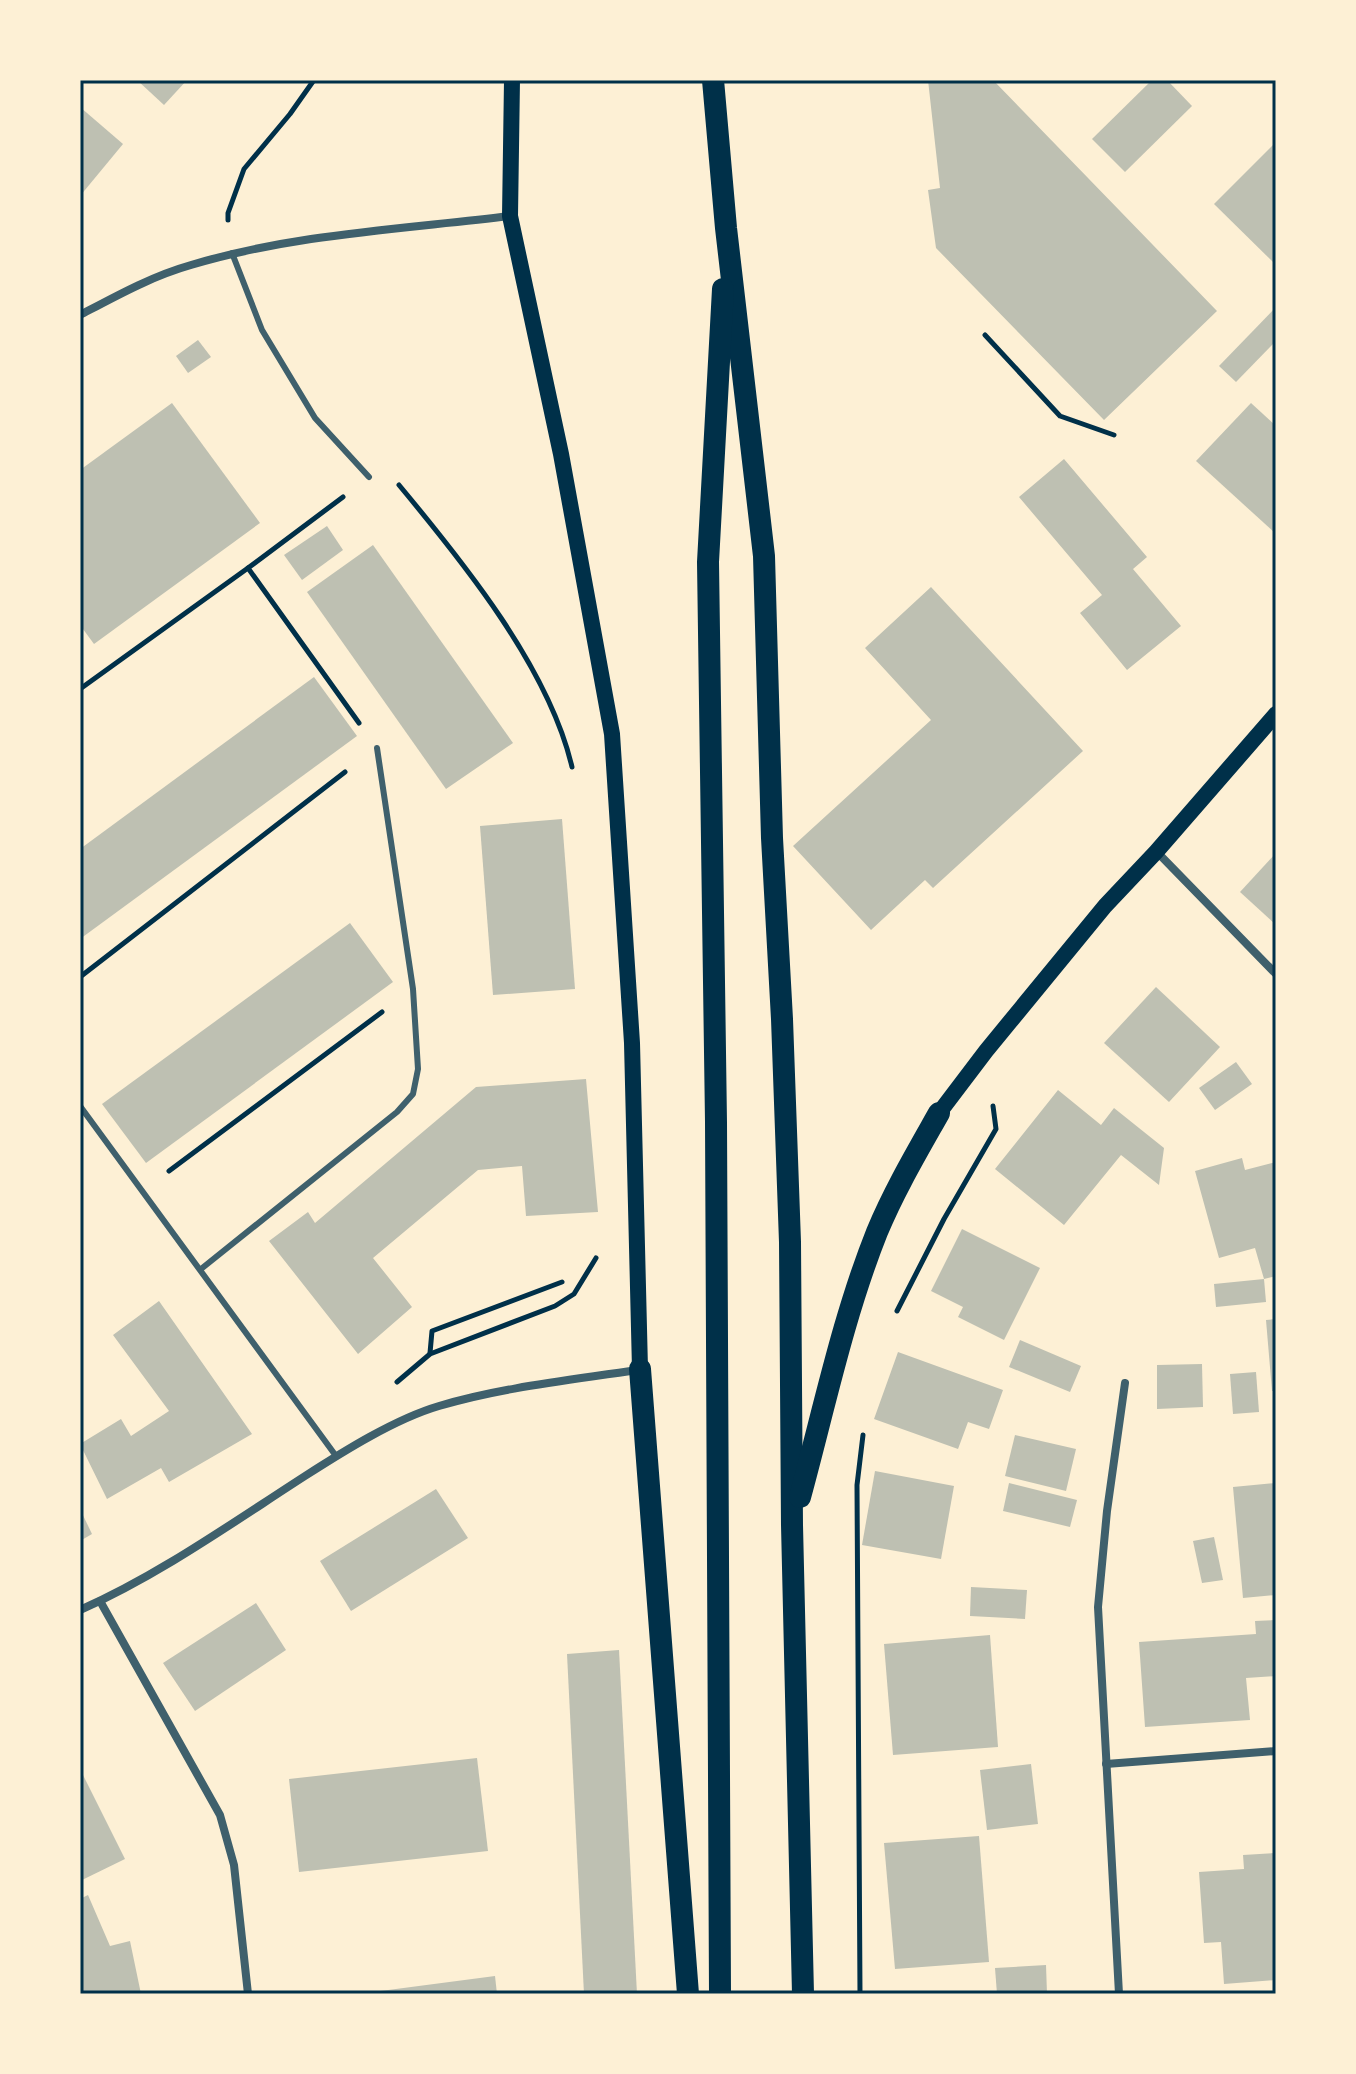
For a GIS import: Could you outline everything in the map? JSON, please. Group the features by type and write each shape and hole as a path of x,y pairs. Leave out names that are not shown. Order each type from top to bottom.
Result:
{"highway":[{"path":"713,80 726,228 764,556 772,838 790,1242 792,1525 803,1994"},
{"path":"720,1994 716,1138 708,562 726,228"},
{"path":"792,1525 852,1300 904,1174 939,1113"},
{"path":"640,1369 688,1994"}],"main road":[{"path":"512,80 510,216 561,454 612,734 632,1043 640,1369"},
{"path":"939,1113 1105,906 1276,714"}],"street":[{"path":"80,315 131,288 188,265 232,253 285,243 510,216"},
{"path":"1156,852 1276,974"},
{"path":"80,1610 183,1553 336,1456 375,1434 438,1406 532,1386 640,1369"},
{"path":"1119,1994 1098,1607 1107,1511 1125,1383"},
{"path":"100,1601 220,1815 234,1865 248,1994"},
{"path":"1106,1764 1276,1751"}],"lane":[{"path":"232,253 262,330 315,418 369,477"},
{"path":"201,1269 397,1112 413,1094 418,1069 413,989 377,748"},
{"path":"80,1106 336,1456"}],"path":[{"path":"232,253 228,213 244,169 314,80"},
{"path":"985,335 1060,416 1114,435"},
{"path":"80,689 369,477 394,478 439,532 506,627 546,694 566,743 574,776"},
{"path":"80,977 377,748 248,568"},
{"path":"143,1191 413,989"},
{"path":"894,1316 944,1219 996,1129 986,1051"},
{"path":"388,1390 430,1354 555,1306 574,1294 598,1253"},
{"path":"430,1354 432,1331 562,1282"},
{"path":"860,1994 857,1485 864,1426"}],"building":[{"path":"137,80 187,80 164,105"},
{"path":"928,80 993,80 1217,311 1104,420 936,248 928,190 940,188"},
{"path":"1152,80 1167,80 1192,106 1125,172 1092,139"},
{"path":"80,107 123,144 80,196"},
{"path":"1276,142 1276,265 1214,204"},
{"path":"1276,307 1273,344 1236,382 1219,366"},
{"path":"198,340 211,357 188,373 176,356"},
{"path":"172,403 260,523 94,644 80,625 80,470"},
{"path":"1251,403 1276,426 1276,534 1196,461"},
{"path":"1064,459 1147,557 1133,569 1181,626 1127,670 1080,613 1102,595 1019,497"},
{"path":"327,526 343,550 302,580 284,555"},
{"path":"373,545 513,743 446,789 307,592"},
{"path":"931,587 1083,751 933,888 925,880 871,930 793,846 931,720 865,648"},
{"path":"314,677 357,736 80,939 80,849"},
{"path":"562,819 575,989 493,995 480,826"},
{"path":"1276,853 1276,925 1240,892"},
{"path":"350,923 393,982 146,1163 102,1104"},
{"path":"1156,987 1220,1047 1169,1102 1104,1043"},
{"path":"1236,1062 1252,1084 1215,1110 1199,1088"},
{"path":"586,1079 598,1212 526,1216 522,1166 478,1170 373,1258 412,1307 358,1354 269,1241 308,1212 315,1223 476,1087"},
{"path":"1058,1090 1101,1125 1114,1108 1164,1148 1159,1185 1121,1155 1064,1225 995,1169"},
{"path":"1242,1158 1245,1170 1276,1162 1276,1276 1264,1279 1255,1248 1219,1258 1195,1171"},
{"path":"962,1229 1040,1268 1004,1340 958,1317 963,1307 931,1291"},
{"path":"1264,1279 1266,1302 1216,1307 1214,1284"},
{"path":"159,1301 252,1434 169,1482 161,1468 107,1499 80,1444 121,1419 131,1436 169,1411 113,1335"},
{"path":"1276,1319 1276,1391 1272,1391 1266,1320"},
{"path":"1020,1340 1081,1366 1070,1392 1009,1367"},
{"path":"898,1352 1003,1390 989,1429 968,1422 958,1449 874,1419"},
{"path":"1202,1364 1203,1407 1157,1409 1157,1365"},
{"path":"1256,1372 1259,1412 1233,1414 1230,1374"},
{"path":"1015,1435 1076,1449 1066,1491 1005,1476"},
{"path":"875,1471 954,1486 941,1559 862,1545"},
{"path":"1009,1483 1077,1500 1070,1527 1003,1511"},
{"path":"1276,1483 1276,1595 1243,1598 1233,1487"},
{"path":"436,1489 468,1538 351,1611 320,1561"},
{"path":"80,1509 92,1534 80,1541"},
{"path":"1214,1537 1223,1580 1202,1583 1193,1541"},
{"path":"971,1587 1027,1590 1025,1619 970,1616"},
{"path":"256,1603 286,1650 195,1711 163,1663"},
{"path":"1276,1620 1276,1676 1246,1678 1250,1720 1145,1727 1139,1642 1256,1634 1255,1621"},
{"path":"990,1635 998,1747 893,1755 884,1644"},
{"path":"619,1650 637,1994 584,1994 567,1654"},
{"path":"477,1758 488,1851 299,1872 289,1779"},
{"path":"1031,1764 1038,1824 987,1830 980,1770"},
{"path":"80,1769 125,1859 80,1881"},
{"path":"979,1836 989,1962 895,1969 884,1843"},
{"path":"1276,1853 1276,1980 1224,1984 1221,1942 1204,1943 1199,1872 1244,1869 1243,1855"},
{"path":"88,1895 110,1946 130,1941 141,1994 80,1994 80,1899"},
{"path":"1046,1965 1047,1994 997,1994 995,1968"},
{"path":"495,1976 497,1994 373,1994 373,1992"}]}
